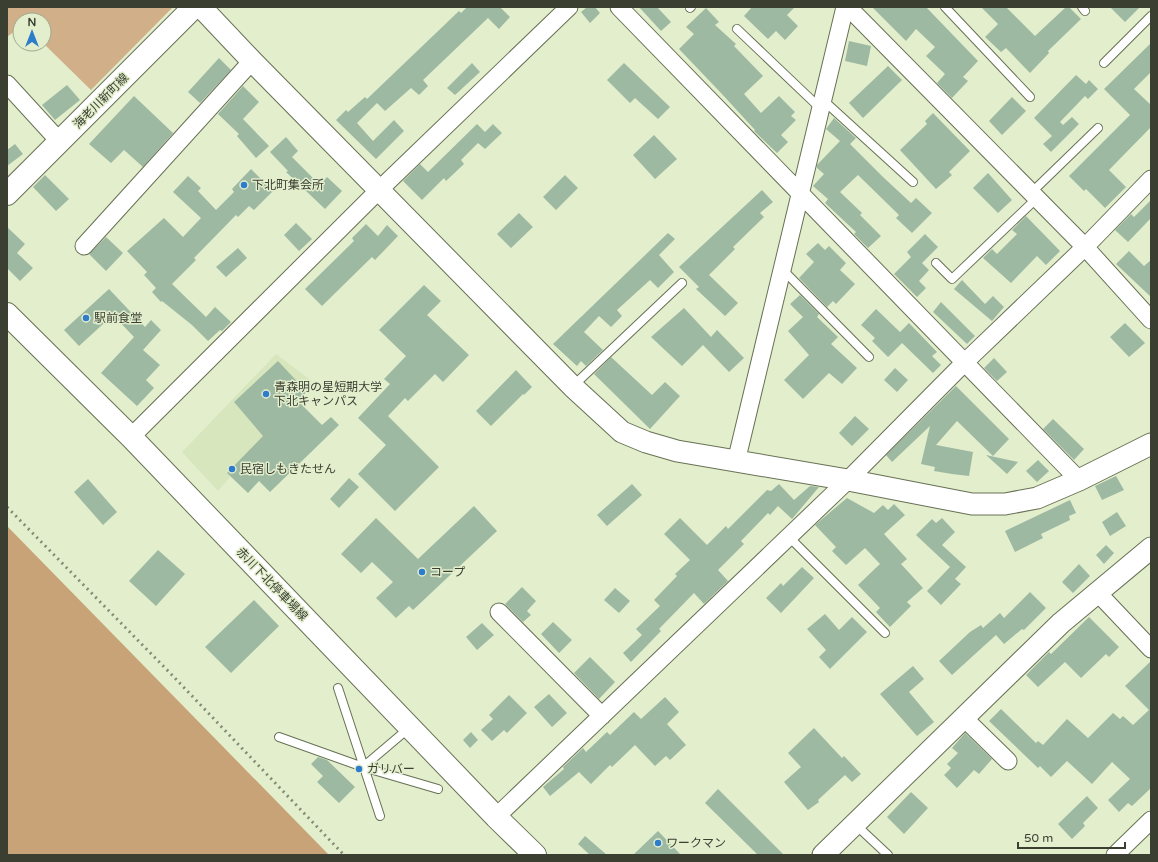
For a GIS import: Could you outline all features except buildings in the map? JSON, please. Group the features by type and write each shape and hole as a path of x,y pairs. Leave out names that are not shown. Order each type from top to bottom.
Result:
{"main road":[{"name":"海老川新町線","path":"7,194 194,7"},
{"name":"赤川下北停車場線","path":"7,314 131,438 496,817 535,855"}],"street":[{"path":"201,7 252,61 572,387 622,432 646,442 678,451 848,480 972,504 1005,504 1037,498 1079,480 1151,444"},
{"path":"131,438 379,190 569,7"},
{"path":"619,7 964,364 1079,480"},
{"path":"736,462 845,7"},
{"path":"848,7 1085,247 1151,320"},
{"path":"84,246 252,61"},
{"path":"7,84 60,142"},
{"path":"496,817 848,480 964,364 1085,247 1151,179"},
{"path":"823,855 856,825 1061,623 1151,548"},
{"path":"1097,592 1151,649"},
{"path":"499,612 602,716"},
{"path":"964,718 1008,761"},
{"path":"1115,855 1151,820"}],"lane":[{"path":"945,7 1030,97"},
{"path":"1104,63 1151,16"},
{"path":"737,29 913,182"},
{"path":"936,262 952,278 1098,128"},
{"path":"783,270 869,357"},
{"path":"572,387 682,283"},
{"path":"789,536 885,633"},
{"path":"338,688 380,816"},
{"path":"364,767 410,727"},
{"path":"278,736 364,767 438,789"},
{"path":"856,825 888,855"}],"shaded area":[{"path":"7,7 173,7 91,90 52,52 52,12 12,12 12,33 7,37"},
{"path":"276,354 312,381 218,491 182,452"},
{"path":"7,526 329,855 7,855"}],"railway":[{"path":"7,507 171,674 344,855"}],"place":[{"name":"下北町集会所","path":"244,185"},
{"name":"駅前食堂","path":"86,318"},
{"name":"青森明の星短期大学 下北キャンパス","path":"266,394"},
{"name":"民宿しもきたせん","path":"232,469"},
{"name":"コープ","path":"422,572"},
{"name":"ガリバー","path":"359,769"},
{"name":"ワークマン","path":"658,843"}]}
